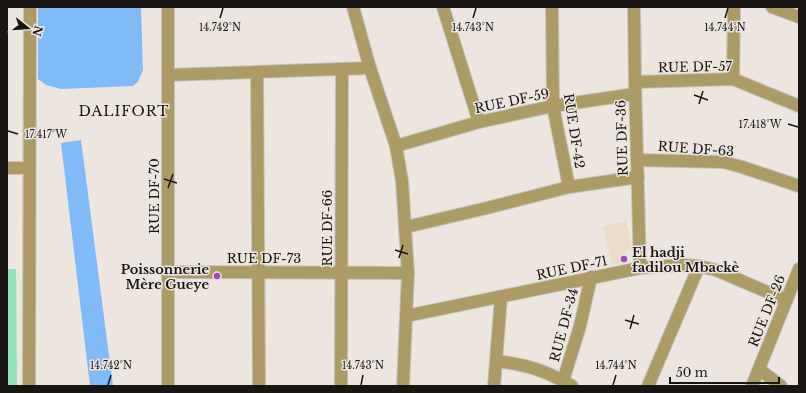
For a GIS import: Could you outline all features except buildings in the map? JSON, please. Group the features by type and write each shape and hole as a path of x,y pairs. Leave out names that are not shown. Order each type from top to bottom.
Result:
{"street":[{"path":"29,386 30,7"},
{"name":"RUE DF-70","path":"168,7 168,386"},
{"path":"353,7 370,68 396,146 402,181 408,273 403,386"},
{"path":"443,7 479,122"},
{"name":"RUE DF-42","path":"552,7 553,106 569,186"},
{"name":"RUE DF-36","path":"634,7 640,268"},
{"path":"733,79 734,7"},
{"path":"772,7 799,17"},
{"path":"168,75 370,68"},
{"name":"RUE DF-66","path":"341,386 342,70"},
{"path":"258,72 259,386"},
{"name":"RUE DF-57","path":"635,88 733,79 799,106"},
{"name":"RUE DF-59","path":"396,146 479,122 635,88"},
{"name":"RUE DF-63","path":"637,160 722,162 799,186"},
{"path":"7,168 29,168"},
{"path":"406,227 487,208 569,186 638,177"},
{"name":"RUE DF-71","path":"406,316 640,268 682,265 699,266 716,270 786,300"},
{"path":"648,386 699,266"},
{"name":"RUE DF-26","path":"752,386 799,269"},
{"name":"RUE DF-73","path":"168,272 408,273"},
{"name":"RUE DF-34","path":"567,383 590,278"},
{"path":"494,386 501,297"},
{"path":"496,360 546,371 567,383"},
{"path":"759,370 782,386"}],"shaded area":[{"path":"626,221 633,250 626,251 628,262 612,265 603,226"}],"green space":[{"path":"7,269 16,269 17,386 7,386"}],"water":[{"path":"38,7 141,7 143,70 138,82 133,86 61,89 46,85 38,79"},
{"path":"81,140 113,386 90,386 61,143"}],"place":[{"name":"El hadji fadilou Mbackè","path":"624,259"},
{"name":"Poissonnerie Mère Gueye","path":"217,276"}],"district":[{"name":"DALIFORT","path":"124,111"}]}
